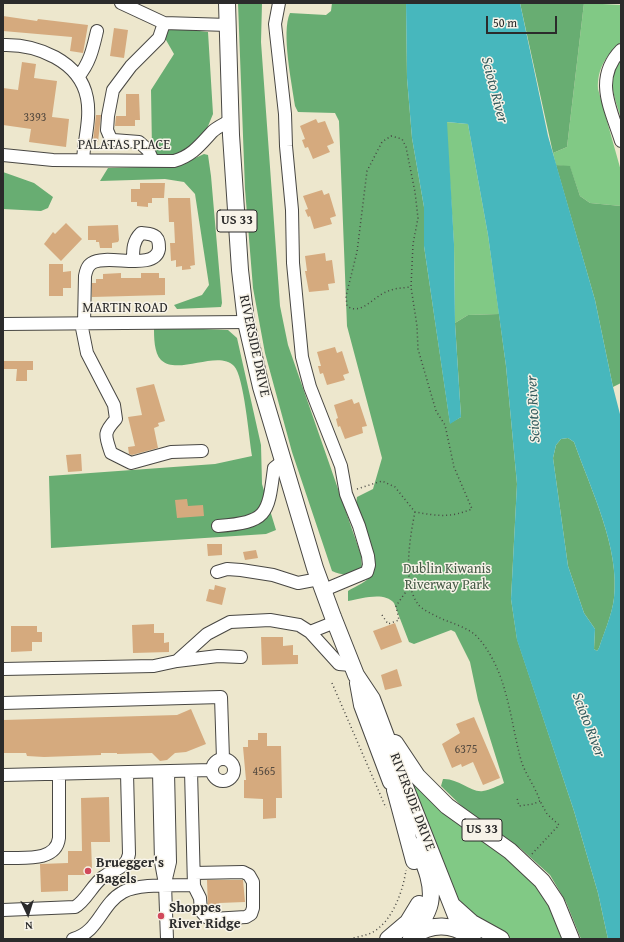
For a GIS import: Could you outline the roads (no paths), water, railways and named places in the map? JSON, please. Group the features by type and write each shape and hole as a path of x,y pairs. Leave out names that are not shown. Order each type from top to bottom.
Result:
{"main road":[{"name":"RIVERSIDE DRIVE","path":"228,3 231,120 240,270 246,322 261,387 321,585 354,670 362,705 420,853 430,884 430,903 412,937"},
{"name":"RIVERSIDE DRIVE","path":"354,670 372,699 384,727 402,779 452,905 467,935"},
{"name":"US 33","path":"384,727 417,776 447,806 510,851 542,881 556,902 571,939"},
{"name":"US 33","path":"388,939 408,922 415,913 421,896 417,870 395,790"},
{"path":"452,905 472,923 501,939"},
{"path":"412,937 434,926 449,926 467,935"}],"street":[{"path":"121,3 164,23 228,24"},
{"path":"217,572 228,569 241,570 273,575 298,583 321,585 367,572 369,565 359,526 346,494 341,466 310,387 302,357 293,263 292,210 286,146 285,114 275,24 279,3"},
{"path":"154,161 148,150 139,142 113,140 107,130 108,116 113,90 131,66 159,38 164,23"},
{"path":"78,77 86,68 93,51 97,31"},
{"path":"3,46 21,46 44,52 61,60 78,77 87,98 88,114 83,160"},
{"path":"621,50 610,64 605,82 606,93 621,141"},
{"name":"PALATAS PLACE","path":"3,155 53,160 174,161 190,155 213,131 231,120"},
{"path":"133,260 99,260 92,263 87,269 85,276 82,323 87,353 114,405 116,419 106,430 106,438 111,453 131,463 171,452 202,451"},
{"name":"MARTIN ROAD","path":"3,324 246,322"},
{"path":"218,526 241,524 258,517 266,510 274,468 283,461"},
{"path":"177,661 207,634 230,622 270,620 299,625 310,632 339,664 354,670"},
{"path":"310,632 335,622"},
{"path":"3,668 154,666 177,661 212,657 241,657"},
{"path":"3,703 221,697 223,759"},
{"path":"223,759 230,762 233,766 234,772 231,778 225,781 214,777 212,770 214,763 223,759"},
{"path":"3,775 212,770"},
{"path":"191,771 194,885 200,898 201,912 208,918 242,918 249,915 253,910 252,882 246,873 194,873"},
{"path":"163,772 170,862 165,887 167,939"},
{"path":"3,910 75,907 80,904 94,884 125,864 129,854 127,773"},
{"path":"3,858 48,854 57,846 59,838 58,774"},
{"path":"73,939 90,930 108,904 122,893 137,888 194,885"}],"water":[{"name":"Scioto River","path":"406,3 520,3 548,136 595,300 621,418 621,939 608,939 598,893 574,811 517,640 511,599 517,484 506,366 488,235 468,124 447,122 454,244 455,323 461,417 450,424 424,246 424,207 412,138 407,78","holes":["568,438 574,442 603,519 613,559 615,579 612,611 597,651 594,649 595,629 584,613 568,566 553,458 556,445 561,439"]}],"place":[{"name":"Bruegger's Bagels","path":"88,871"},
{"name":"Shoppes River Ridge","path":"161,916"}],"park label":[{"name":"Dublin Kiwanis Riverway Park","path":"447,578"}]}
